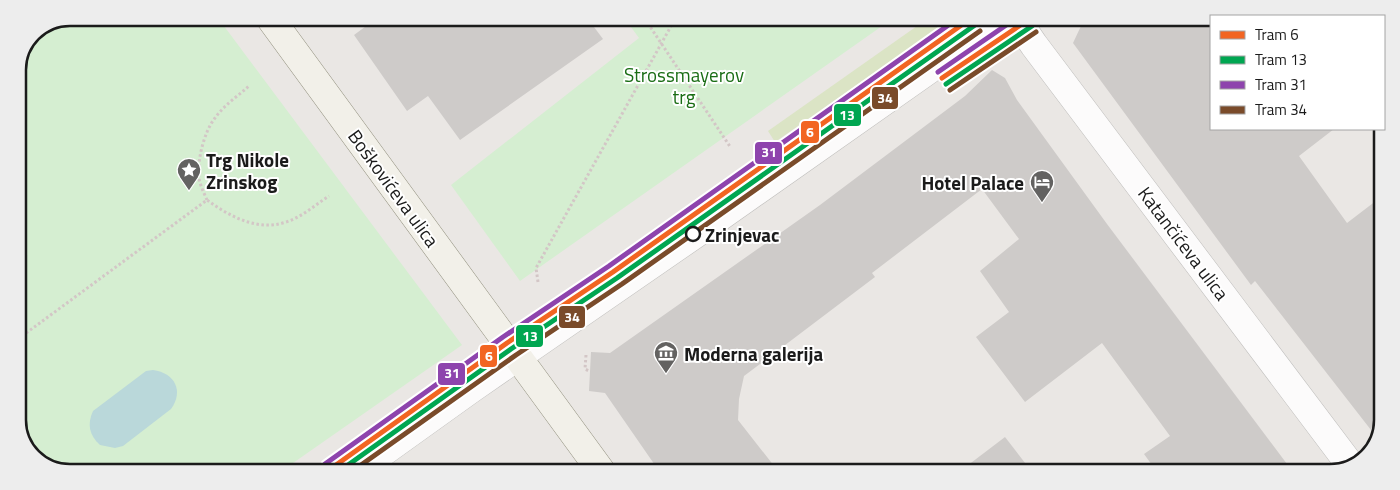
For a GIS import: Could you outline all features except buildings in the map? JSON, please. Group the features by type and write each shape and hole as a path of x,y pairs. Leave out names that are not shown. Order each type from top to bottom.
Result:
{"main road":[{"name":"Boškovićeva ulica","path":"276,26 596,464"}],"street":[{"path":"366,464 992,26"},
{"name":"Katančićeva ulica","path":"1021,26 1347,460"}],"path":[{"path":"650,26 731,148"},
{"path":"538,282 536,268 671,26"},
{"path":"249,86 225,106 214,119 206,138 199,158 199,179 207,200 225,213 247,222 268,224 285,223 303,214 329,196"},
{"path":"26,333 207,200"},
{"path":"586,355 585,369 589,371"}],"green space":[{"name":"Trg Nikole Zrinskog","path":"70,26 224,26 462,345 292,464 70,464 56,461 41,453 32,442 26,423 26,70 27,61 34,46 39,39 53,30"},
{"name":"Strossmayerov trg","path":"630,26 882,26 520,281 451,185 639,38"},
{"path":"917,26 941,26 775,142 768,131"}],"water":[{"path":"153,370 167,375 175,384 177,396 171,409 123,446 115,448 100,445 93,437 90,429 93,411 146,371"}],"tram line":[{"name":"31","path":"325,464 503,337 609,266 947,26"},
{"name":"6","path":"337,464 507,343 613,272 960,26"},
{"name":"13","path":"349,464 974,26"},
{"name":"31","path":"938,72 1005,26"},
{"name":"6","path":"942,78 1019,26"},
{"name":"13","path":"946,84 1032,26"},
{"name":"34","path":"362,464 516,355 622,284 980,31"},
{"name":"34","path":"950,90 1036,32"}],"place":[{"name":"Trg Nikole Zrinskog","path":"189,191"},
{"name":"Hotel Palace","path":"1042,203"},
{"name":"Zrinjevac","path":"693,234"},
{"name":"Moderna galerija","path":"666,374"}]}
